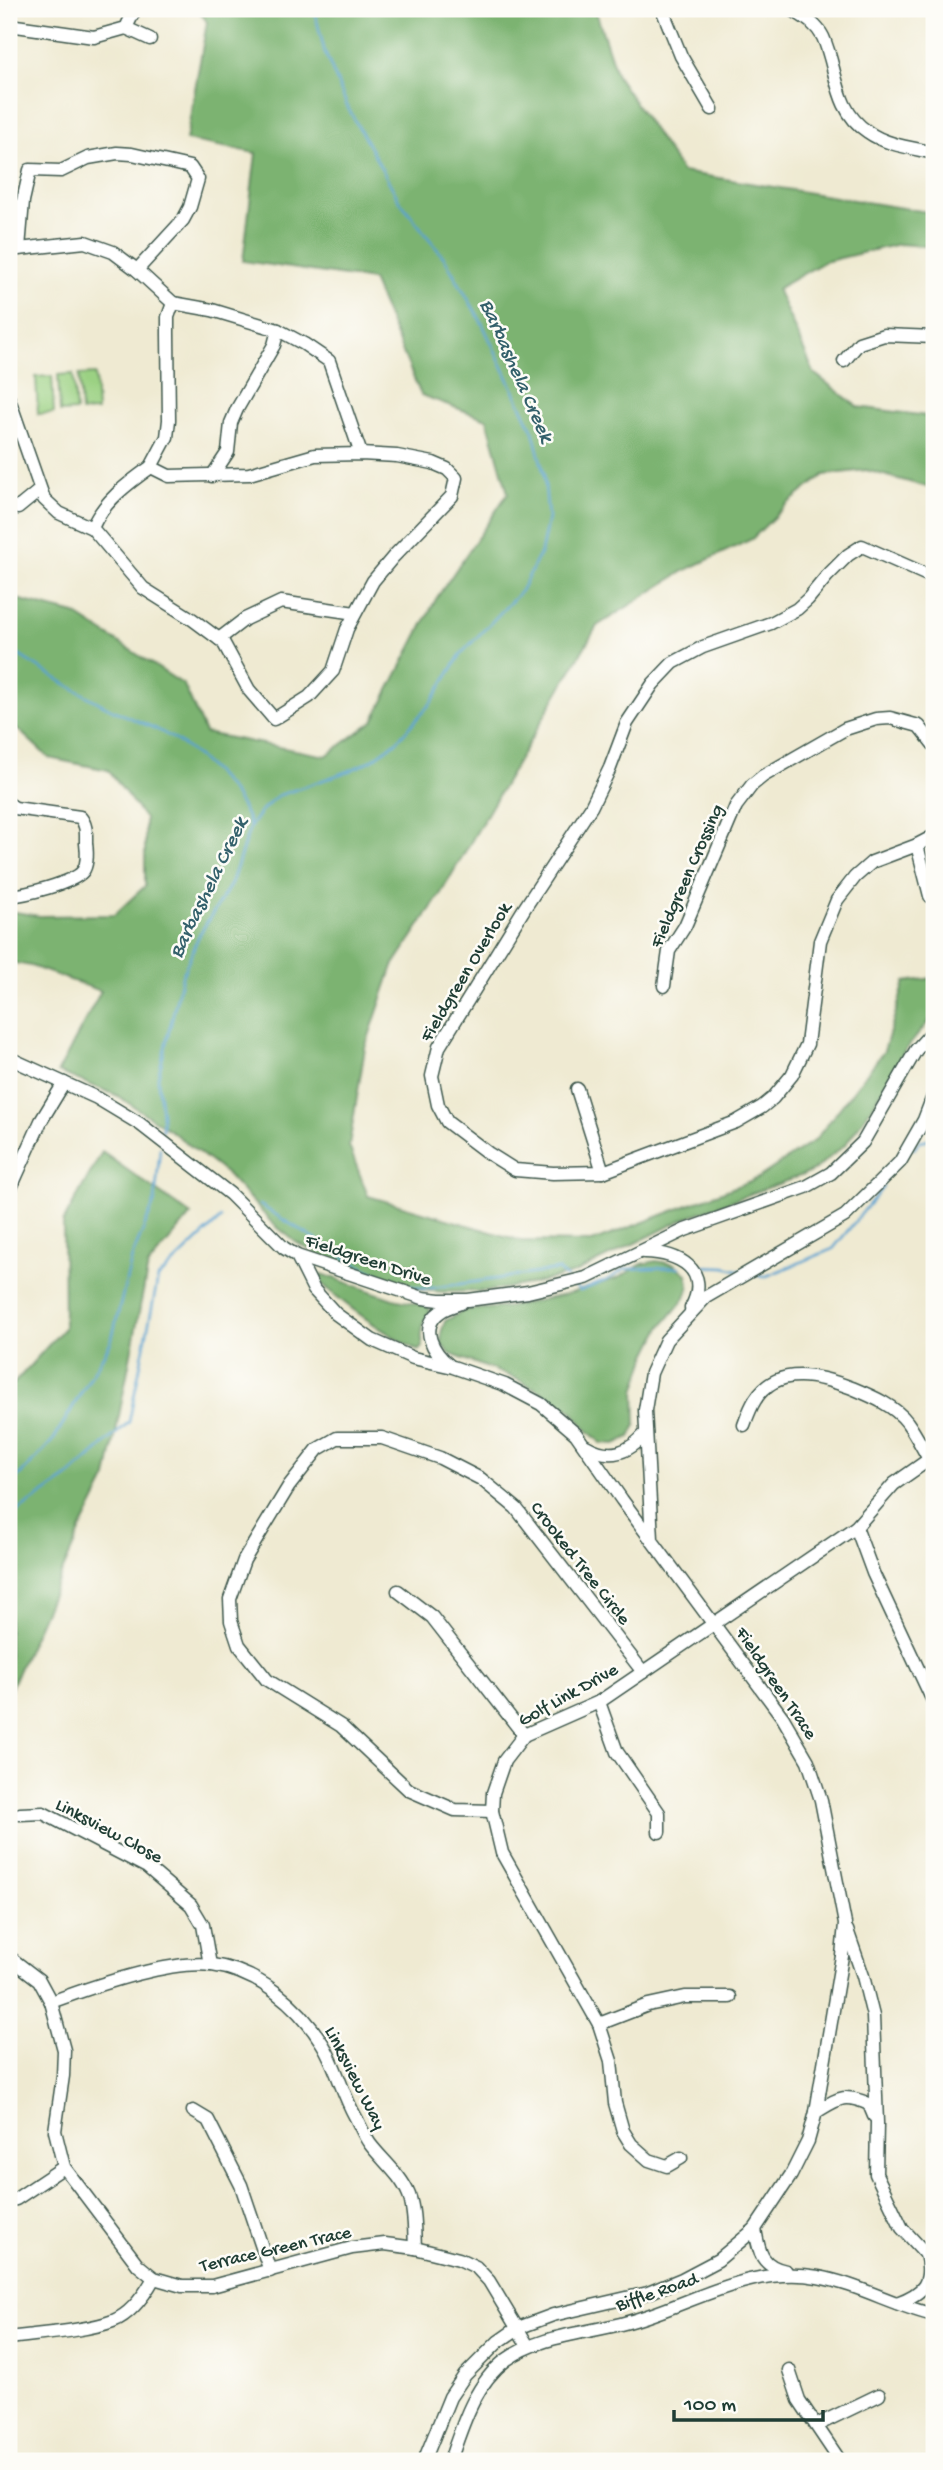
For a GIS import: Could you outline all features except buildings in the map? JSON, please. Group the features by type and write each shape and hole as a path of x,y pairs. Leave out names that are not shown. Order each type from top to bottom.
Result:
{"street":[{"path":"126,28 135,9"},
{"path":"662,9 681,56 712,109"},
{"path":"791,9 806,17 822,35 841,99 857,124 883,141 934,153"},
{"path":"9,25 94,37 126,28 150,39"},
{"path":"137,270 183,220 190,207 198,179 190,167 117,153 88,159 61,171 30,170 14,249 85,242 114,252 173,303 212,310 278,330 304,344 328,360 361,454"},
{"path":"92,528 96,517 109,502 151,467 167,437 168,326 173,303"},
{"path":"212,476 228,452 231,423 274,345 278,330"},
{"path":"844,361 859,343 884,335 934,337"},
{"path":"9,399 44,499 59,513 92,528 143,588 223,642 249,690 274,719 309,697 333,671 355,613 373,582 394,556 452,496 456,478 447,469 424,461 361,454 315,455 249,474 169,476 151,467"},
{"path":"9,505 18,508 40,489"},
{"name":"Fieldgreen Overlook","path":"934,578 862,546 834,569 797,609 771,624 703,647 673,663 653,684 627,723 610,768 591,807 439,1047 432,1076 438,1105 447,1122 515,1170 554,1173 603,1172 736,1122 773,1098 792,1075 807,1044 820,941 837,900 855,877 872,862 934,836"},
{"path":"219,639 245,619 281,602 355,613"},
{"name":"Fieldgreen Crossing","path":"664,986 669,951 685,926 736,806 752,785 775,769 861,722 890,718 919,726 934,745"},
{"path":"9,804 15,808 80,817 86,826 87,851 82,873 22,895 9,896"},
{"path":"917,845 930,896"},
{"name":"Fieldgreen Drive","path":"9,1058 97,1098 140,1124 182,1154 230,1194 284,1248 297,1256 423,1298 468,1300 528,1292 586,1278 692,1227 806,1187 831,1173 863,1142 916,1050 934,1030"},
{"path":"9,1192 41,1121 64,1083"},
{"path":"577,1089 603,1172"},
{"path":"652,1540 645,1410 651,1373 666,1340 706,1297 845,1216 900,1162 924,1120 934,1094"},
{"path":"643,1252 669,1255 692,1268 697,1288 696,1298 686,1317"},
{"name":"Fieldgreen Trace","path":"297,1256 314,1290 336,1314 372,1340 413,1358 453,1367 505,1385 541,1404 576,1434 783,1718 808,1761 821,1800 845,1924 816,2112 803,2152 755,2229 718,2260 682,2280"},
{"path":"453,1367 438,1356 430,1342 429,1330 439,1312 468,1300"},
{"path":"744,1425 754,1402 774,1383 808,1375 864,1393 891,1407 906,1421 932,1457"},
{"path":"583,1445 597,1452 619,1453 638,1444 646,1433"},
{"name":"Crooked Tree Circle","path":"492,1811 455,1810 409,1790 341,1726 267,1680 239,1645 230,1621 230,1599 244,1560 289,1486 318,1450 337,1438 382,1438 440,1458 481,1479 516,1508 643,1672"},
{"name":"Golf Link Drive","path":"681,2158 667,2166 649,2160 631,2144 623,2131 615,2103 611,2061 599,2024 502,1853 492,1811 493,1793 504,1761 524,1735 599,1702 856,1527 894,1484 932,1457"},
{"path":"856,1527 873,1573 934,1703"},
{"path":"398,1591 432,1617 524,1735"},
{"path":"599,1702 617,1752 659,1812 659,1832"},
{"name":"Linksview Close","path":"20,1814 43,1813 147,1867 191,1905 203,1924 210,1965"},
{"path":"845,1924 873,2016 876,2174 902,2228 930,2256 925,2287 917,2295 897,2303"},
{"path":"9,1957 38,1980 51,2002 64,2050 55,2132 64,2167 138,2265 154,2278 133,2307 114,2321 9,2338"},
{"name":"Linksview Way","path":"51,2002 134,1975 179,1966 210,1965 234,1970 285,1998 323,2044 347,2101 369,2143 408,2193 412,2207 415,2248"},
{"path":"599,2024 648,2005 685,1997 730,1997"},
{"path":"816,2112 842,2097 853,2098 869,2104 877,2123"},
{"path":"193,2111 208,2120 241,2185 270,2271"},
{"path":"9,2200 16,2199 64,2167"},
{"path":"755,2229 757,2243 765,2262 771,2268 817,2277"},
{"name":"Terrace Green Trace","path":"154,2278 182,2286 212,2286 352,2248 385,2244 415,2248 459,2259 476,2267 489,2281 528,2346"},
{"name":"Biffle Road","path":"447,2461 476,2395 491,2373 528,2346 552,2338 629,2322 739,2281 774,2276 817,2277 934,2315"},
{"name":"Biffle Road","path":"426,2458 450,2397 465,2375 498,2342 519,2328 553,2315 648,2293 682,2280"},
{"path":"789,2370 799,2400 840,2461"},
{"path":"817,2426 879,2395"},
{"path":"426,2458 447,2461"}],"green space":[{"path":"198,9 595,9 617,76 682,172 934,213 934,247 899,244 824,262 777,289 814,373 858,407 934,417 934,492 927,487 866,470 824,475 787,504 752,539 684,571 597,626 441,893 393,966 365,1048 349,1146 368,1196 522,1241 592,1242 758,1178 815,1140 884,1051 905,982 934,978 934,1015 903,1053 875,1103 845,1145 811,1172 690,1216 575,1273 489,1291 443,1292 412,1289 317,1254 297,1243 272,1223 228,1175 171,1131 116,1095 58,1072 101,991 31,966 9,962 9,911 39,916 114,915 145,886 145,819 108,770 49,758 9,721 9,597 75,614 184,685 205,733 326,756 373,721 436,599 508,493 487,419 421,395 372,280 243,261 256,153 186,140 207,22"},
{"path":"73,374 76,411 60,412 58,375"},
{"path":"95,374 97,411 81,412 79,375"},
{"path":"52,376 54,413 38,414 36,377"},
{"path":"102,1152 191,1215 148,1266 107,1478 81,1529 9,1692 9,1389 64,1328 63,1222"},
{"path":"656,1261 674,1264 687,1274 689,1286 685,1298 661,1327 646,1357 635,1391 636,1425 630,1437 615,1444 601,1443 572,1411 542,1392 515,1378 450,1354 442,1345 441,1333 445,1321 465,1310 509,1307 564,1295 618,1278 642,1264"},
{"path":"322,1274 393,1299 427,1306 430,1310 423,1328 423,1347 419,1351 366,1319 318,1280"}],"waterway":[{"name":"Barbashela Creek","path":"162,1130 158,1077 182,976 199,935 231,884 250,827 261,811 277,796 349,771 372,760 396,742 431,703 461,654 521,591 541,552 548,518 544,474 533,431 482,323 445,259 399,200 348,108 325,53 314,9"},
{"path":"9,649 85,695 173,738 200,759 226,785 237,799 250,827"},
{"path":"914,1149 920,1141 934,1138"},
{"name":"Barbashela Creek","path":"9,1485 54,1439 111,1342 132,1257 155,1201 160,1148"},
{"path":"754,1274 764,1277 833,1249 883,1187"},
{"path":"260,1205 350,1261 391,1281"},
{"path":"9,1517 68,1477 129,1422 158,1278 221,1218"},
{"path":"696,1266 725,1267 741,1271"},
{"path":"575,1286 580,1291 625,1269 680,1267"},
{"path":"400,1284 425,1289 558,1270 567,1278"}]}
